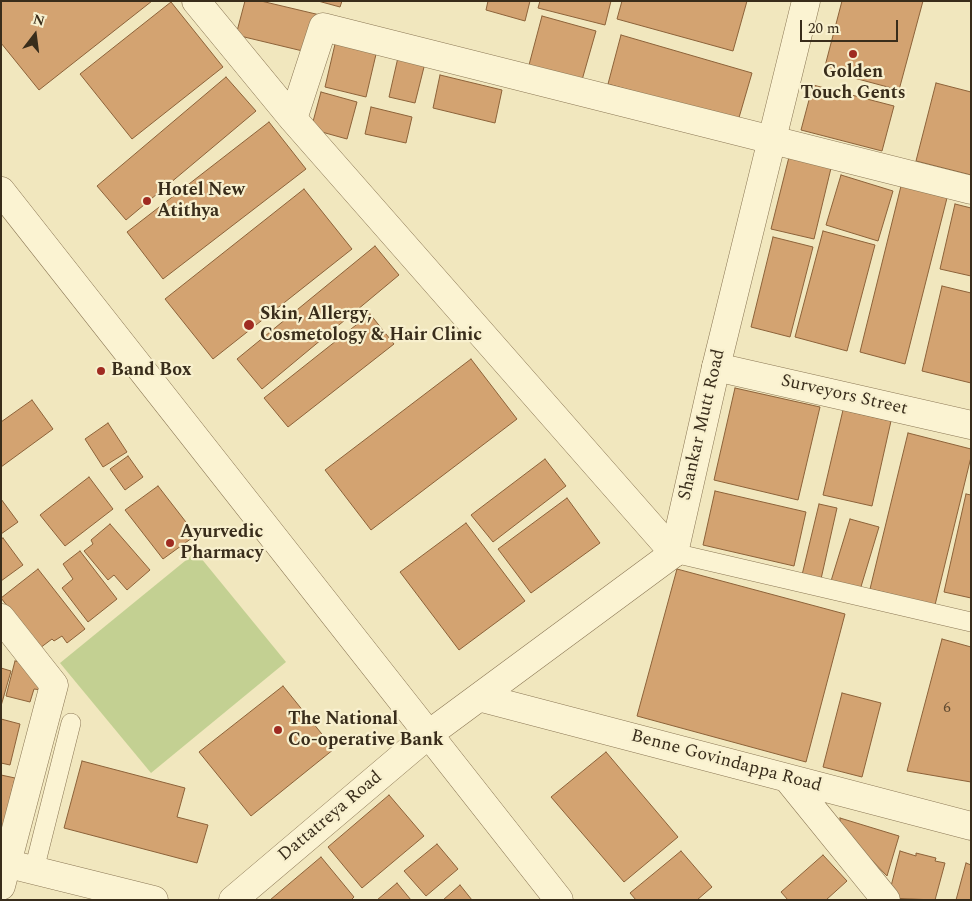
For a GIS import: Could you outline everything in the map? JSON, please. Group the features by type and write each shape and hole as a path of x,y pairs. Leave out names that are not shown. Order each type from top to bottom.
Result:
{"street":[{"path":"196,1 293,119 674,553 482,698 429,734"},
{"name":"Shankar Mutt Road","path":"674,553 716,367 806,1"},
{"path":"293,119 323,27 971,190"},
{"path":"1,191 560,900"},
{"name":"Surveyors Street","path":"716,367 971,425"},
{"path":"1,618 54,685 3,870 34,870 154,900"},
{"name":"Benne Govindappa Road","path":"482,698 971,826"},
{"name":"Dattatreya Road","path":"233,900 429,734"},
{"path":"786,778 886,900"}],"lane":[{"path":"674,553 971,622"},
{"path":"34,870 71,723"}],"green space":[{"path":"196,552 286,662 151,773 60,663"}],"building":[{"path":"1,1 152,1 39,90 1,43"},
{"path":"245,1 261,1 320,15 311,53 236,35"},
{"path":"318,1 342,1 340,7"},
{"path":"488,1 530,1 525,21 486,10"},
{"path":"540,1 611,1 605,25 538,8"},
{"path":"622,1 747,1 733,51 617,19"},
{"path":"842,1 923,1 899,90 824,70"},
{"path":"171,2 223,67 132,139 80,74"},
{"path":"542,16 596,31 582,80 529,65"},
{"path":"621,35 752,73 738,121 608,84"},
{"path":"336,40 377,50 366,97 325,87"},
{"path":"399,53 426,59 415,103 389,97"},
{"path":"440,75 502,90 495,123 433,108"},
{"path":"226,77 256,111 126,220 97,186"},
{"path":"936,83 971,92 971,175 916,161"},
{"path":"813,85 894,106 882,151 801,130"},
{"path":"321,92 357,102 347,139 311,129"},
{"path":"371,107 412,117 406,143 365,134"},
{"path":"269,122 306,169 163,279 127,232"},
{"path":"790,153 832,164 814,239 771,229"},
{"path":"841,175 893,191 878,241 826,225"},
{"path":"901,186 947,198 905,364 860,352"},
{"path":"304,189 352,249 213,359 165,299"},
{"path":"955,204 971,208 971,276 940,269"},
{"path":"823,231 875,245 847,351 795,337"},
{"path":"773,237 813,247 790,337 751,327"},
{"path":"375,246 399,275 262,389 237,359"},
{"path":"942,286 971,293 971,383 922,371"},
{"path":"370,314 394,344 288,427 264,398"},
{"path":"471,359 517,419 371,530 325,470"},
{"path":"735,388 820,407 798,500 714,480"},
{"path":"32,400 53,429 1,467 1,422"},
{"path":"843,410 891,421 872,506 823,495"},
{"path":"108,423 127,452 103,467 85,439"},
{"path":"908,433 971,449 971,457 935,605 870,589"},
{"path":"128,456 143,477 125,490 110,469"},
{"path":"545,459 566,486 493,542 471,515"},
{"path":"89,477 113,509 65,546 40,515"},
{"path":"158,486 196,535 163,559 125,510"},
{"path":"715,491 806,512 794,566 703,545"},
{"path":"966,494 971,495 971,598 944,592"},
{"path":"567,498 600,543 531,593 498,549"},
{"path":"1,499 18,522 1,534"},
{"path":"819,504 837,508 821,579 802,575"},
{"path":"850,519 879,527 860,590 831,581"},
{"path":"466,523 525,601 459,650 400,572"},
{"path":"110,524 150,570 127,590 114,575 108,580 84,551 93,544 91,540"},
{"path":"3,538 23,565 1,581 1,539"},
{"path":"80,551 117,599 88,622 62,588 73,579 63,564"},
{"path":"38,569 85,629 67,643 62,636 54,641 52,639 40,648 1,598"},
{"path":"677,569 845,614 806,762 637,716"},
{"path":"942,639 971,647 971,782 907,771"},
{"path":"15,661 34,665 42,690 34,689 30,702 6,696"},
{"path":"1,668 11,671 1,706"},
{"path":"283,686 334,749 251,816 199,752"},
{"path":"842,693 881,703 862,777 823,767"},
{"path":"1,719 20,724 10,765 1,763"},
{"path":"606,752 678,837 624,882 551,797"},
{"path":"82,761 185,788 177,817 208,825 197,863 64,828"},
{"path":"1,775 15,778 1,836"},
{"path":"389,795 424,836 362,888 328,847"},
{"path":"840,818 899,836 887,876 840,827"},
{"path":"437,844 458,869 426,896 404,871"},
{"path":"681,851 712,887 697,900 636,900 630,893"},
{"path":"900,851 916,856 916,853 936,858 935,861 945,863 935,900 888,898"},
{"path":"823,855 847,881 826,900 788,900 781,892"},
{"path":"321,857 354,897 351,900 270,900"},
{"path":"966,863 971,865 971,900 956,900"},
{"path":"397,883 411,900 377,900"},
{"path":"460,885 472,900 443,900"}],"place":[{"name":"Golden Touch Gents","path":"853,54"},
{"name":"Hotel New Atithya","path":"147,201"},
{"name":"Skin, Allergy, Cosmetology & Hair Clinic","path":"249,325"},
{"name":"Band Box","path":"101,371"},
{"name":"Ayurvedic Pharmacy","path":"170,543"},
{"name":"The National Co-operative Bank","path":"278,730"}]}
